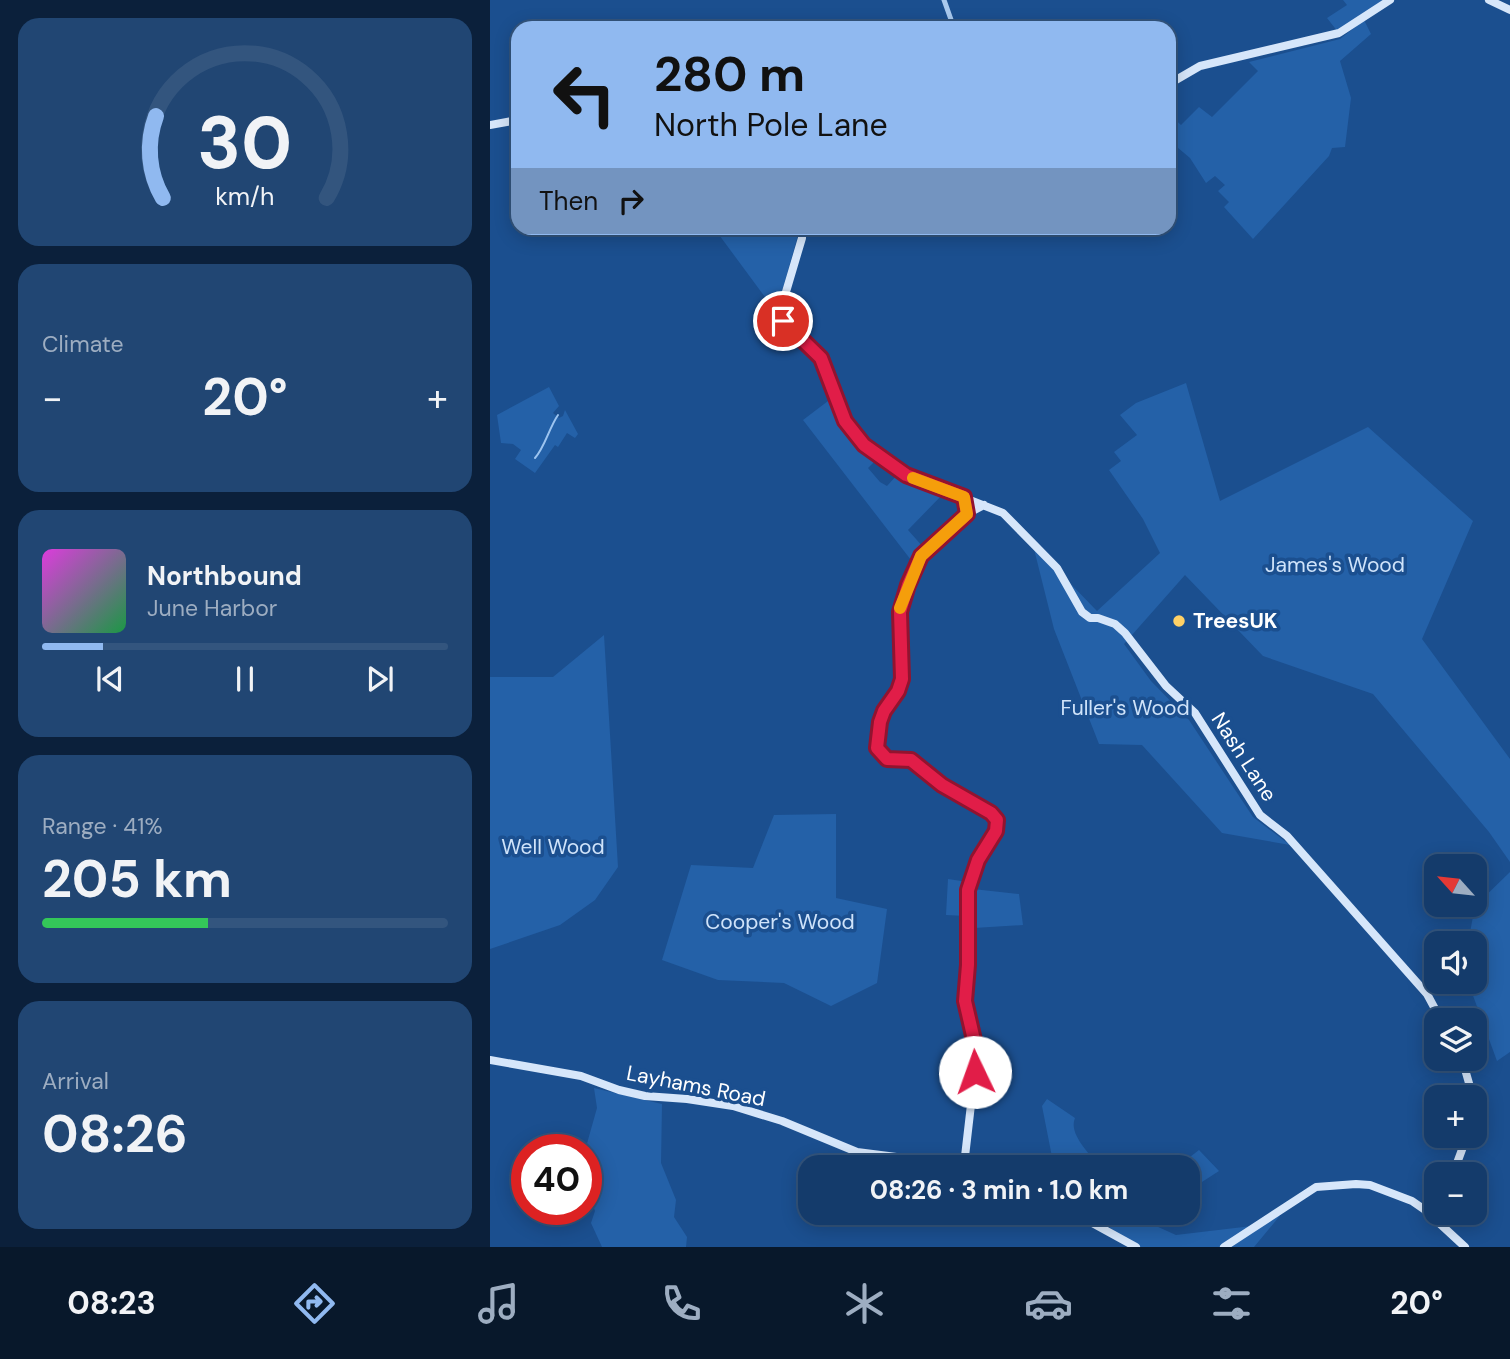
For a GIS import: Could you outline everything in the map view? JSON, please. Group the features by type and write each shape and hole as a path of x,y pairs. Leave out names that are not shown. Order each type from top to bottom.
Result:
{"street":[{"path":"944,0 952,21"},
{"path":"1176,80 1200,65 1339,33 1390,0"},
{"path":"1489,0 1510,10"},
{"path":"490,125 511,121"},
{"name":"Nash Lane","path":"802,235 780,312 783,321 821,358 845,421 864,445 906,475 1003,513 1057,568 1082,612 1090,618 1115,624 1125,633 1166,686 1195,713 1260,815 1287,836 1427,994 1435,1008"},
{"path":"964,497 967,514"},
{"path":"965,1155 977,1053 965,1001 968,890 978,860 996,831 997,820 991,813 942,785 911,760 887,759 877,748 880,722 902,679 900,612 908,585 921,556 967,514 984,505"},
{"name":"Layhams Road","path":"490,1060 581,1076 619,1090 650,1097 687,1099 733,1107 782,1121 857,1152 876,1155"},
{"path":"1224,1247 1322,1185 1370,1185 1402,1196 1424,1210"},
{"path":"1096,1225 1136,1247"},
{"path":"1441,1225 1465,1247"}],"green space":[{"path":"1343,0 1384,0 1338,32 1327,18 1347,5"},
{"path":"1364,20 1371,34 1340,61 1351,98 1345,147 1332,148 1329,156 1253,239 1224,207 1229,202 1218,191 1225,185 1215,176 1206,183 1190,158 1176,146 1176,120 1181,125 1199,107 1212,117 1258,71 1249,62 1340,39"},
{"path":"719,235 797,235 776,312"},
{"name":"James's Wood","path":"1186,383 1220,501 1368,427 1473,521 1422,639 1510,759 1510,862 1489,832 1373,694 1263,656 1185,575 1124,644 1151,681 1189,720 1253,817 1290,845 1222,833 1142,745 1099,744 1054,629 1033,545 1097,611 1160,553 1143,519 1109,470 1121,461 1114,452 1137,435 1120,415 1136,403"},
{"path":"549,387 559,406 553,413 559,418 565,410 578,434 575,438 567,433 535,473 515,459 521,450 513,444 501,443 497,415"},
{"path":"832,398 849,434 877,459 868,468 880,482 887,486 897,475 943,494 908,530 924,548 911,560 803,420"},
{"name":"Well Wood","path":"604,635 618,867 595,900 560,925 490,949 490,677 553,677"},
{"name":"Cooper's Wood","path":"836,814 836,898 887,909 877,983 831,1006 784,983 718,980 662,960 691,865 753,868 774,815"},
{"path":"1510,872 1510,1052 1497,1061 1487,1034 1487,1008 1478,1008 1472,994 1487,994 1487,931 1470,931 1473,917 1488,917 1488,893"},
{"path":"948,879 968,882 966,916 946,915"},
{"path":"973,889 1019,894 1023,925 974,928"},
{"path":"594,1088 662,1104 661,1163 676,1200 674,1217 687,1237 686,1247 602,1247 592,1225 602,1225 602,1134 590,1134 597,1108"},
{"path":"1047,1099 1075,1118 1077,1137 1090,1155 1052,1155 1042,1106"},
{"path":"1199,1150 1219,1171 1200,1183 1200,1155 1193,1155"},
{"path":"1292,1201 1254,1247 1131,1247 1107,1225 1154,1225 1176,1235 1252,1226"}],"waterway":[{"path":"535,458 558,415"}],"slow traffic":[{"path":"900,608 921,556 967,514 964,497 913,478"}],"place":[{"name":"TreesUK","path":"1179,621"}],"route":[{"path":"783,321 821,358 845,421 864,445 906,475 964,497 967,514 921,556 901,604 902,679 880,722 877,748 887,759 911,760 942,785 991,813 997,820 996,831 978,860 971,878 967,901 968,965 965,1001 977,1053 975,1072"}],"park label":[{"name":"Fuller's Wood","path":"1125,708"}]}
